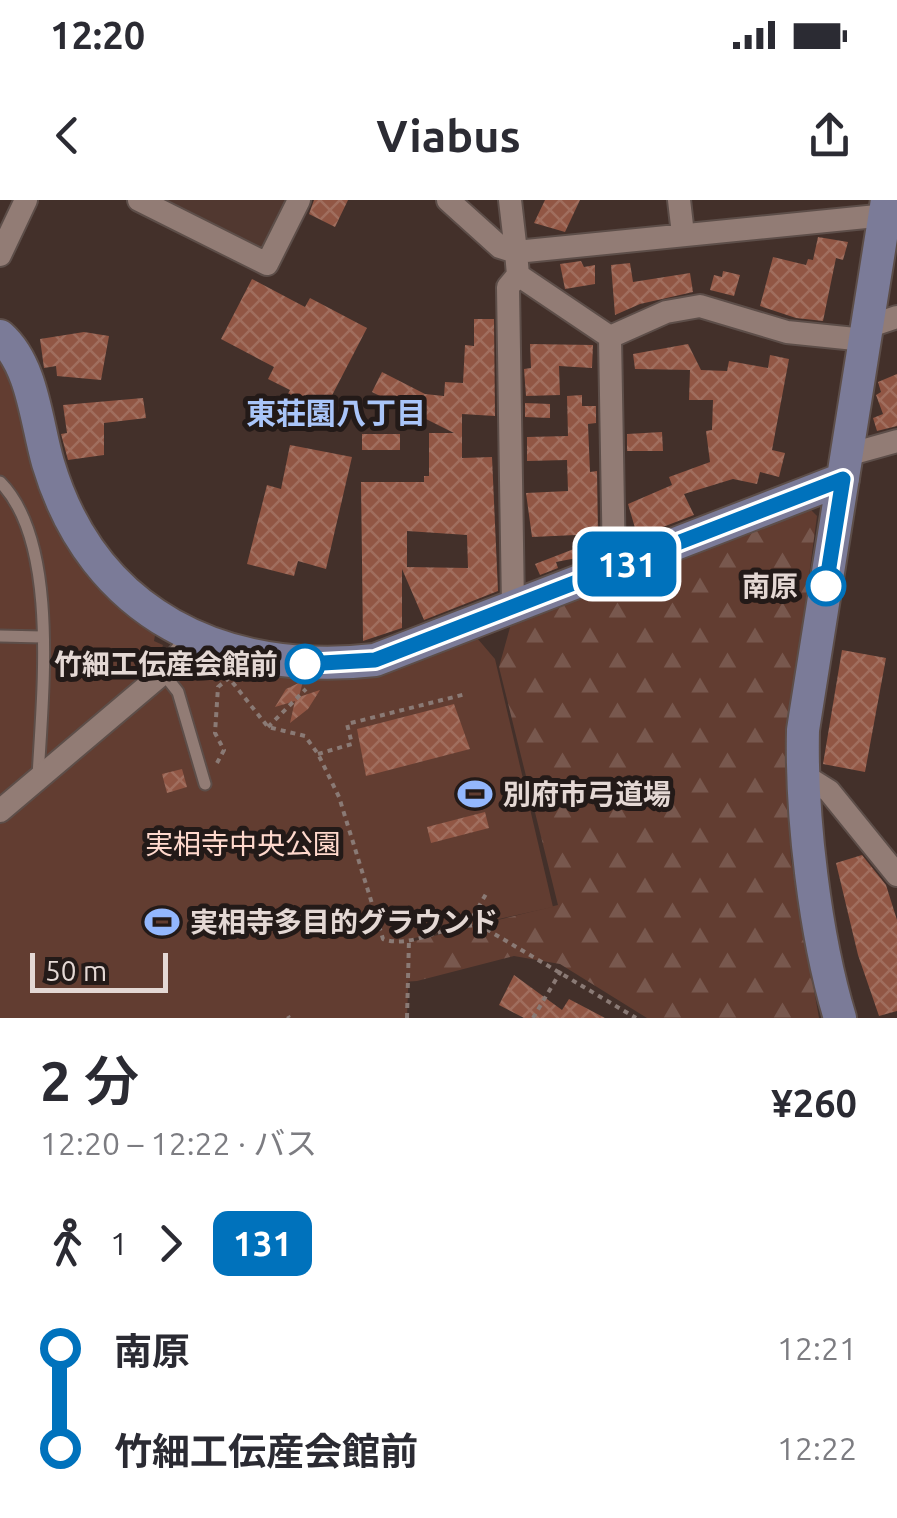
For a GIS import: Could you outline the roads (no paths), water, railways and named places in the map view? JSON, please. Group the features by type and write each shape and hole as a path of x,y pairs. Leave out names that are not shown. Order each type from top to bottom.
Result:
{"street":[{"path":"0,255 26,200"},
{"path":"138,200 266,264 299,200"},
{"path":"448,200 517,263 610,336"},
{"path":"510,200 517,263 508,288 513,607"},
{"path":"679,200 683,234"},
{"path":"517,263 683,234 890,210 877,328 845,467 803,730 802,774 812,862 840,1018"},
{"path":"610,336 666,312 700,306 786,332 877,328"},
{"path":"0,336 21,364 70,524 118,584 194,638 268,660 323,666 375,660 614,568 897,441"},
{"path":"610,336 614,568"},
{"path":"0,811 162,673 194,638"},
{"path":"802,774 829,791 886,842 897,875"}],"lane":[{"path":"0,482 24,517 35,566 42,637 38,781"},
{"path":"0,636 42,637"},
{"path":"162,673 178,692 206,784"}],"place":[{"name":"南原","path":"826,586"},
{"name":"竹細工伝産会館前","path":"305,664"},
{"name":"別府市弓道場","path":"475,794"},
{"name":"実相寺多目的グラウンド","path":"162,922"}],"district":[{"name":"東荘園八丁目","path":"336,414"}],"park label":[{"name":"実相寺中央公園","path":"243,844"}]}
